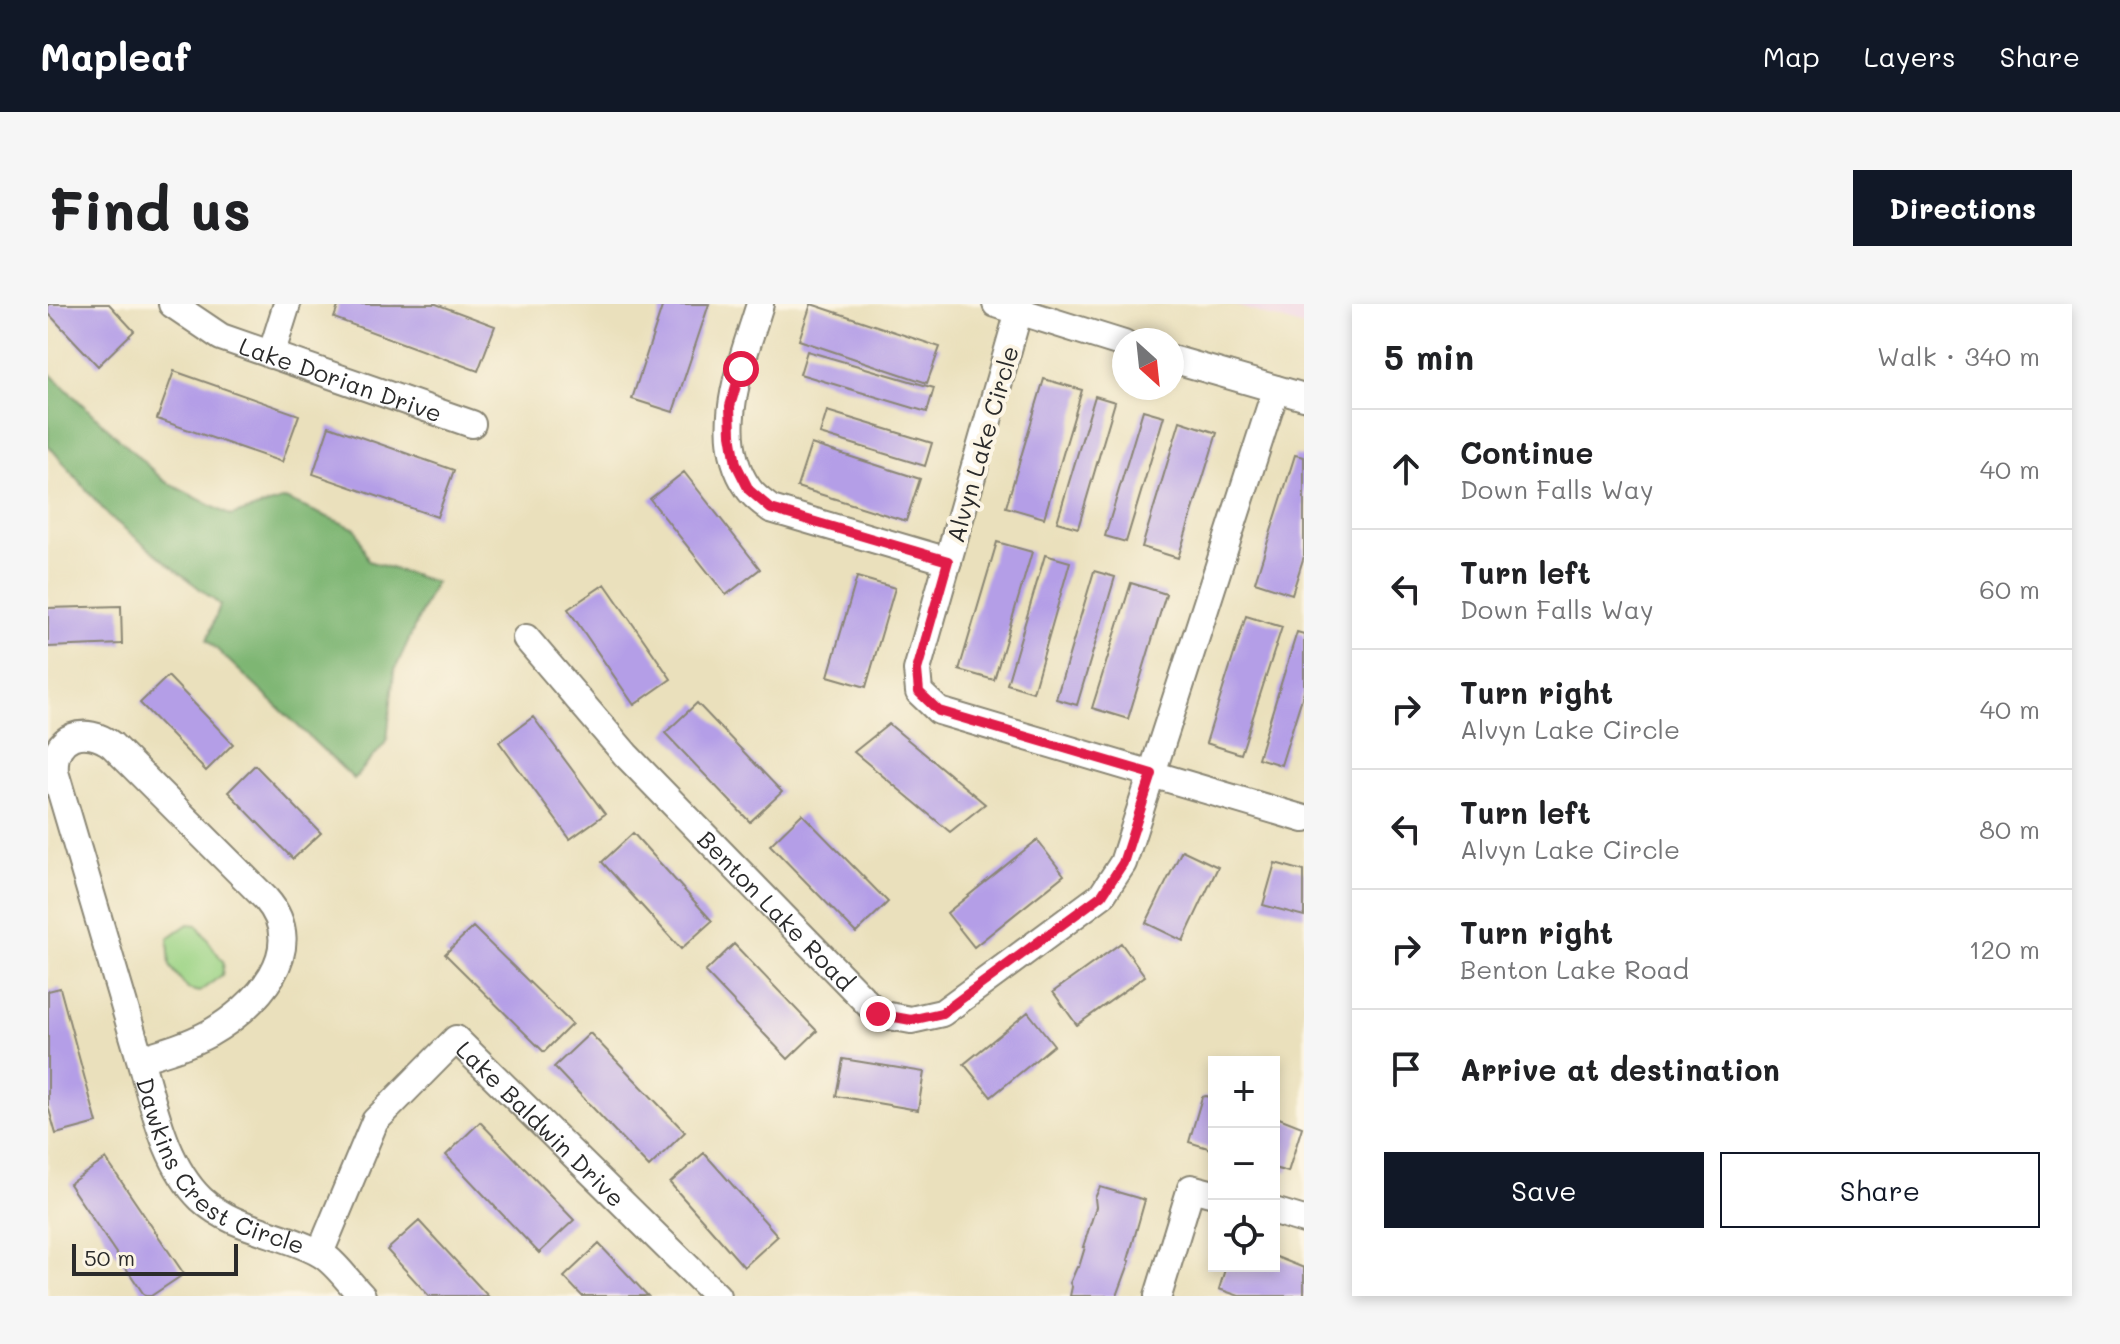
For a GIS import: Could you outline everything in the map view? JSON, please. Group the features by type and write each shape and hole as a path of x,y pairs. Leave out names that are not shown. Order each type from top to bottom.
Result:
{"street":[{"name":"Lake Dorian Drive","path":"172,304 221,337 472,424"},
{"path":"271,355 287,304"},
{"path":"760,304 730,406 736,464 749,490 771,509 948,561"},
{"path":"1008,308 1112,340"},
{"name":"Alvyn Lake Circle","path":"1008,308 948,561 917,670 919,692 939,711 1304,819"},
{"path":"1184,362 1304,397"},
{"name":"Benton Lake Road","path":"526,638 626,755 878,1014 911,1020 942,1013 1102,895 1123,863 1276,389"},
{"name":"Dawkins Crest Circle","path":"140,1059 188,1044 212,1032 252,1001 282,956 282,928 266,899 112,745 93,734 83,733 71,737 59,749 54,763 55,772 140,1059 173,1159 187,1183 202,1200 220,1213 320,1253"},
{"name":"Lake Baldwin Drive","path":"320,1253 375,1121 456,1039 717,1296"},
{"path":"1158,1296 1191,1188 1208,1192"},
{"path":"1280,1213 1304,1220"},
{"path":"320,1253 362,1296"}],"shaded area":[{"path":"1230,304 1304,304 1304,327"}],"green space":[{"path":"48,372 164,481 231,516 285,499 356,529 368,561 435,582 394,672 387,741 354,779 207,640 220,605 109,516 48,445"},
{"path":"188,924 197,925 224,963 222,975 199,992 188,989 170,966 168,938"}],"building":[{"path":"48,304 109,304 134,331 98,366 48,313"},
{"path":"339,304 436,304 495,326 478,371 334,318"},
{"path":"663,304 709,304 673,412 632,399"},
{"path":"811,304 940,347 927,383 799,340"},
{"path":"807,351 934,388 927,412 800,374"},
{"path":"174,371 299,415 282,462 157,419"},
{"path":"1044,379 1082,390 1044,518 1006,507"},
{"path":"1095,396 1115,402 1078,528 1057,522"},
{"path":"1143,410 1164,416 1126,542 1105,536"},
{"path":"827,411 932,443 925,466 820,434"},
{"path":"1180,421 1217,433 1178,558 1142,547"},
{"path":"329,426 454,470 437,517 313,474"},
{"path":"811,444 920,479 906,521 797,487"},
{"path":"1295,455 1304,457 1304,556 1292,594 1255,582"},
{"path":"684,472 760,569 726,595 650,499"},
{"path":"997,542 1032,552 994,680 959,670"},
{"path":"1045,555 1070,562 1033,692 1007,684"},
{"path":"1094,571 1115,577 1077,705 1056,699"},
{"path":"857,577 895,588 866,687 828,676"},
{"path":"1131,583 1166,594 1128,719 1092,708"},
{"path":"605,584 671,679 634,705 568,609"},
{"path":"121,606 122,644 48,647 48,608"},
{"path":"1246,616 1282,627 1241,754 1206,743"},
{"path":"1297,632 1304,634 1304,691 1281,765 1258,758"},
{"path":"168,676 233,744 206,771 140,703"},
{"path":"697,703 782,792 750,822 665,733"},
{"path":"533,717 605,814 570,839 499,742"},
{"path":"889,724 985,804 950,832 854,752"},
{"path":"255,765 321,833 293,859 228,792"},
{"path":"802,814 888,902 856,933 770,845"},
{"path":"633,833 712,921 681,949 602,862"},
{"path":"1037,840 1064,875 974,947 947,913"},
{"path":"1182,850 1218,867 1183,941 1146,923"},
{"path":"1275,863 1304,871 1304,916 1263,905"},
{"path":"473,927 572,1024 544,1052 445,954"},
{"path":"1121,943 1145,976 1077,1025 1053,992"},
{"path":"734,944 817,1031 788,1059 705,972"},
{"path":"60,988 97,1123 56,1134 48,1106 48,991"},
{"path":"1028,1012 1054,1045 991,1097 964,1064"},
{"path":"590,1033 685,1132 649,1167 554,1067"},
{"path":"843,1059 924,1072 918,1110 836,1096"},
{"path":"1208,1096 1208,1148 1189,1142 1202,1097"},
{"path":"1280,1118 1302,1127 1288,1172 1280,1170"},
{"path":"480,1122 574,1220 539,1253 446,1155"},
{"path":"704,1153 778,1236 744,1267 670,1183"},
{"path":"106,1159 184,1274 151,1296 145,1296 69,1184"},
{"path":"1100,1187 1145,1200 1130,1261 1117,1296 1070,1296 1070,1283 1079,1267"},
{"path":"419,1221 488,1296 429,1296 387,1250"},
{"path":"599,1244 648,1296 582,1296 564,1277"},
{"path":"1280,1258 1304,1268 1304,1296 1239,1296 1219,1289 1224,1272 1280,1272"}],"route":[{"path":"741,369 730,406 731,434 736,464 749,490 771,509 948,561 917,670 919,692 939,711 1152,774 1123,863 1102,895 942,1013 911,1020 878,1014"}]}
